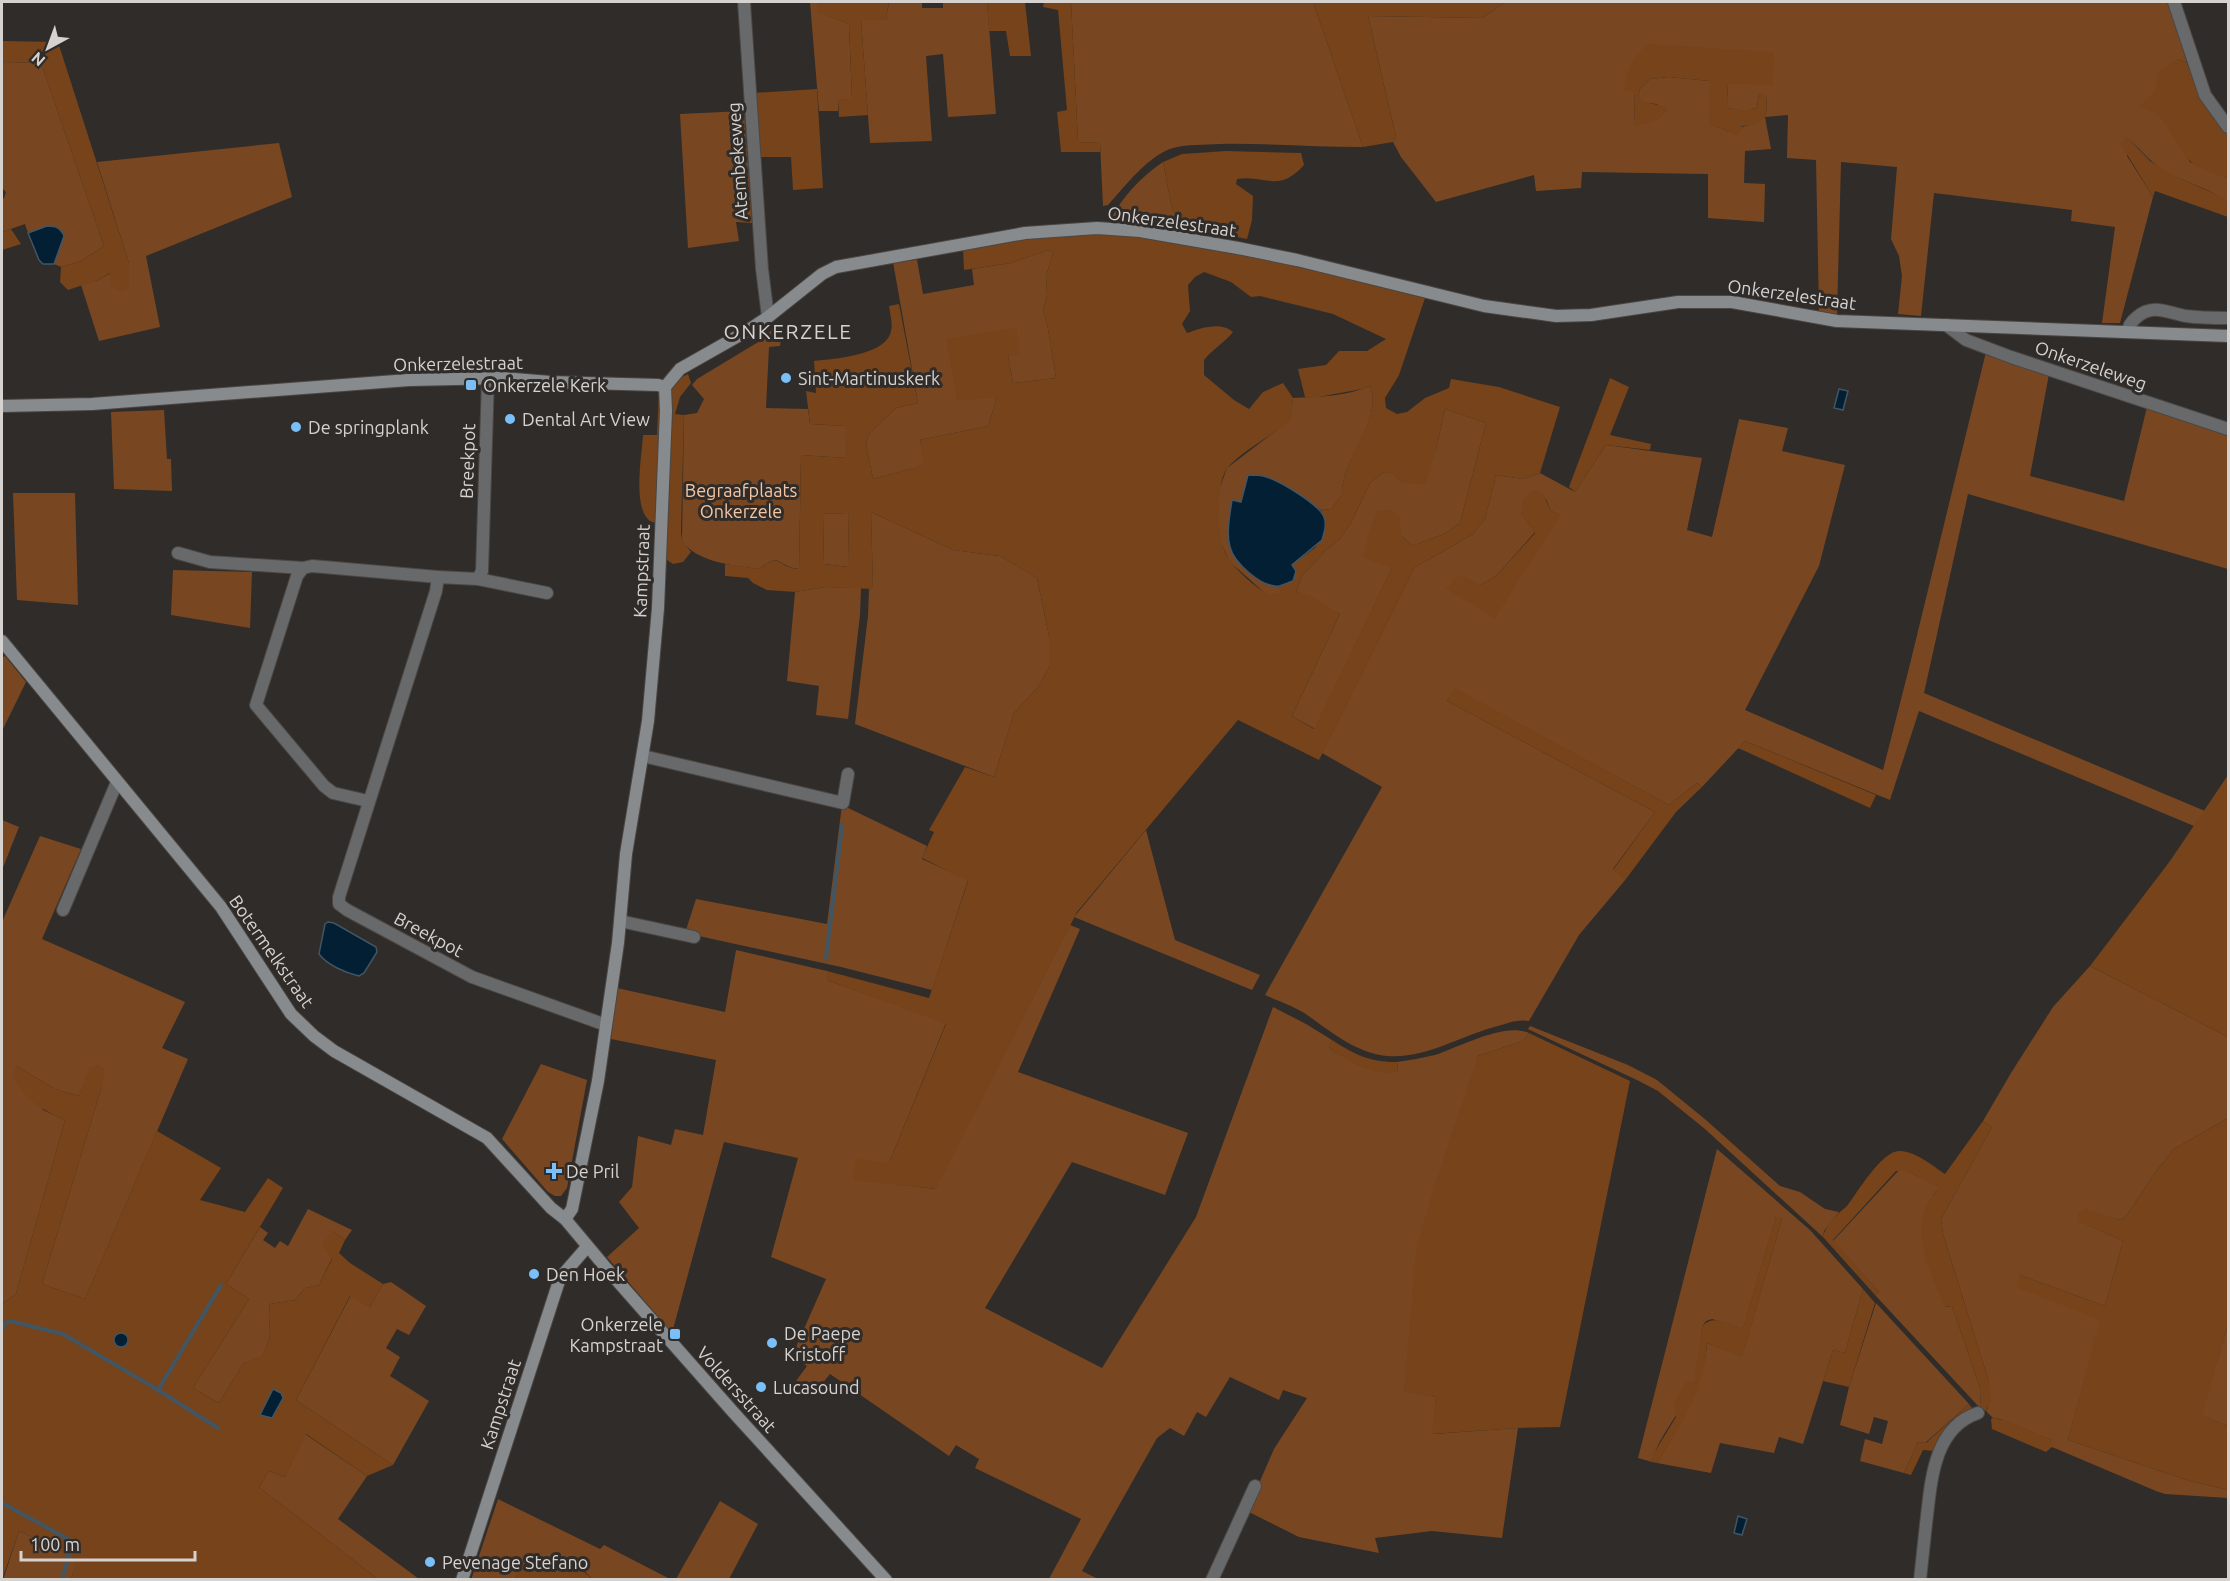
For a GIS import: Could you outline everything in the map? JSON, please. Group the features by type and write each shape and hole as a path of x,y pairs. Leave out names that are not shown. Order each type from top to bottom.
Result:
{"street":[{"name":"Atembekeweg","path":"744,2 761,260 768,317"},
{"path":"2174,2 2205,95 2229,127"},
{"name":"Onkerzelestraat","path":"2,406 92,404 409,380 522,378 550,382 665,387 680,369 768,317 822,274 836,267 1025,233 1097,228 1140,231 1238,248 1297,260 1484,306 1538,315 1591,315 1678,302 1732,302 1837,321 2229,336"},
{"path":"2128,332 2128,326 2133,320 2142,312 2150,310 2159,309 2185,316 2229,318"},
{"name":"Onkerzeleweg","path":"1946,325 1966,340 2011,357 2229,429"},
{"name":"Breekpot","path":"478,579 482,571 488,378"},
{"name":"Kampstraat","path":"565,1219 572,1209 590,1128 620,921 626,854 643,756 652,682 658,608 665,387"},
{"path":"178,553 210,562 303,568 312,566 478,579 547,593"},
{"path":"303,568 297,576 256,705 324,786 333,793 368,801"},
{"name":"Breekpot","path":"438,577 436,591 368,801 339,897 339,904 472,977 606,1025"},
{"name":"Botermelkstraat","path":"2,641 221,907 291,1014 334,1052 486,1138 551,1208 565,1219"},
{"path":"643,756 843,803 848,774"},
{"path":"63,910 117,782"},
{"path":"620,921 694,938"},
{"name":"Voldersstraat","path":"565,1219 587,1247 734,1413 886,1580"},
{"name":"Kampstraat","path":"462,1580 560,1278 587,1247"},
{"path":"1920,1580 1930,1483 1937,1456 1950,1432 1978,1413"},
{"path":"1212,1580 1255,1486"}],"green space":[{"path":"810,2 818,2 818,12 849,24 852,99 838,100 838,111 819,111"},
{"path":"889,2 922,2 922,8 943,8 943,2 987,2 996,114 948,117 943,54 926,56 932,141 870,143 861,20 886,20"},
{"path":"1071,2 1313,2 1363,147 1237,144 1190,145 1173,148 1146,164 1108,205 1103,206 1100,143 1078,142"},
{"path":"1506,2 2169,2 2187,63 2178,59 2155,91 2151,110 2162,117 2190,162 2228,178 2228,203 2207,190 2169,174 2152,162 2126,137 2127,156 2153,197 2120,323 2102,323 2115,227 2071,221 2072,210 1934,193 1921,316 1898,314 1902,276 1899,256 1891,239 1897,167 1841,162 1837,315 1819,311 1816,160 1787,158 1788,115 1765,117 1771,149 1745,151 1744,183 1765,184 1764,222 1708,218 1708,174 1582,172 1581,188 1536,191 1534,175 1436,202 1401,157 1393,142 1396,137 1368,16 1482,18","holes":["1648,44 1728,84 1728,108 1749,110 1757,107 1759,93 1766,96 1767,107 1762,119 1729,132 1709,125 1709,81 1669,77 1650,79 1640,89 1638,98 1644,103 1658,104 1635,126 1634,91"]},
{"path":"2,62 41,63 104,246 81,261 61,267 54,264 64,236 47,226 28,233 25,224 2,232 2,200 6,192 2,188"},
{"path":"744,111 752,223 736,222 739,241 688,248 680,114"},
{"path":"279,143 292,197 146,256 160,327 99,341 81,285 98,280 129,263 97,162"},
{"path":"1163,162 1172,209 1185,227 1147,221 1111,219 1133,188"},
{"path":"1048,250 1053,253 1046,276 1047,295 1043,310 1056,378 1013,383 1008,356 946,339 995,397 996,401 988,426 920,440 925,465 873,479 866,444 869,434 896,408 918,403 893,262 917,260 923,294 974,285 972,269 1011,263"},
{"name":"Begraafplaats Onkerzele","path":"779,323 783,324 780,346 769,347 766,408 808,409 810,424 846,426 847,458 801,455 799,569 776,560 759,569 716,562 696,553 682,540 684,415 697,413 704,399 692,385 697,379 760,341"},
{"path":"1986,352 2049,374 2030,476 2124,501 2147,407 2228,434 2228,569 1968,494 1924,693 2205,811 2194,826 1919,711 1890,800 1745,741 1702,787 1697,783 1669,805 1455,689 1447,701 1655,812 1613,869 1626,879 1579,935 1529,1021 1509,1023 1484,1030 1416,1054 1387,1056 1356,1047 1300,1010 1265,995 1382,787 1322,753 1414,568 1473,534 1485,519 1496,475 1523,479 1540,473 1575,492 1606,445 1702,458 1687,530 1712,537 1739,419 1788,428 1782,451 1845,465 1819,566 1745,710 1883,770","holes":["1546,499 1551,511 1560,515 1494,618 1480,585 1496,576 1535,532 1521,514"]},
{"path":"1370,386 1373,399 1367,426 1348,468 1343,482 1342,495 1331,509 1321,510 1271,479 1241,502 1232,500 1270,585 1279,586 1282,593 1274,596 1266,594 1230,562 1219,539 1219,490 1227,468 1290,420 1293,398 1342,394"},
{"path":"1445,409 1486,423 1460,523 1444,534 1412,546 1402,536 1392,568 1315,729 1292,716 1340,614 1296,592 1302,576 1326,550 1339,540 1351,523 1370,483 1384,472 1392,473 1403,483 1436,450"},
{"path":"164,410 167,459 171,459 172,491 114,489 111,412"},
{"path":"13,493 75,493 78,605 17,600"},
{"path":"871,512 953,550 1000,556 1037,578 1049,636 1049,667 1039,686 1014,713 994,777 855,724 869,589 873,589"},
{"path":"848,513 849,567 824,564 823,514"},
{"path":"173,570 252,572 250,628 171,615"},
{"path":"825,587 861,588 848,719 816,715 819,686 787,681 795,592"},
{"path":"5,656 26,682 2,731 2,658"},
{"path":"842,805 927,846 922,859 968,880 932,990 841,967 685,933 696,899 827,924"},
{"path":"2,820 19,827 2,870"},
{"path":"1146,830 1175,940 1260,975 1252,990 1074,917"},
{"path":"40,836 81,849 42,939 185,1002 162,1048 188,1059 85,1299 42,1284 102,1086 85,1083 79,1096 55,1089 17,1066 43,1110 65,1120 16,1294 2,1304 2,922"},
{"path":"1070,925 1080,929 1018,1072 1188,1133 1165,1195 1072,1162 985,1308 1102,1368 1196,1217 1273,1007 1332,1040 1329,1047 1331,1050 1363,1067 1398,1071 1397,1062 1435,1055 1495,1033 1519,1030 1529,1033 1523,1041 1478,1056 1404,1391 1436,1397 1433,1434 1518,1428 1502,1538 1432,1531 1375,1538 1379,1553 1299,1537 1247,1511 1274,1449 1307,1398 1283,1390 1279,1400 1230,1377 1206,1417 1197,1412 1184,1436 1170,1428 1157,1438 1082,1571 1098,1579 1049,1579 1081,1519 975,1468 979,1459 956,1445 949,1456 830,1374 813,1395 796,1381 807,1366 792,1356 826,1279 771,1257 798,1158 724,1142 672,1333 607,1257 639,1228 619,1202 632,1187 638,1136 671,1145 675,1129 703,1135 716,1060 611,1039 617,988 725,1012 736,950 827,971 827,980 946,1023 889,1163 853,1179 935,1189"},
{"path":"2090,966 2228,1037 2228,1118 2174,1149 2127,1215 2121,1220 2110,1217 2079,1221 2123,1241 2105,1306 2020,1275 2101,1320 2068,1440 2190,1481 2228,1490 2228,1498 2165,1494 2156,1491 2052,1447 2052,1440 1993,1418 1986,1411 1989,1382 1943,1234 1941,1219 1992,1127 1983,1121 2011,1073 2053,1007"},
{"path":"1530,1026 1628,1065 1657,1080 1780,1186 1800,1192 1825,1209 1839,1212 1824,1231 1823,1237 1705,1129 1658,1091 1528,1029"},
{"path":"541,1064 587,1080 567,1188 561,1196 548,1192 502,1139"},
{"path":"1717,1149 1810,1230 1863,1289 1845,1353 1833,1350 1803,1444 1779,1437 1774,1453 1720,1443 1711,1473 1657,1463 1696,1389 1707,1343 1742,1356 1782,1219 1776,1217 1743,1329 1712,1319 1706,1321 1702,1327 1700,1355 1690,1393 1660,1442 1652,1462 1638,1458"},
{"path":"1899,1170 1907,1171 1940,1187 1933,1195 1945,1307 1952,1306 1981,1391 1980,1408 1875,1295 1879,1292 1833,1241"},
{"path":"308,1209 352,1230 345,1240 333,1231 332,1258 319,1285 305,1288 295,1300 270,1304 270,1335 263,1356 243,1364 219,1403 193,1388 249,1299 226,1284 260,1227 268,1233 263,1240 275,1248 280,1241 288,1246"},
{"path":"391,1282 426,1306 409,1335 397,1329 386,1348 400,1357 390,1376 429,1401 393,1465 296,1400 351,1295 370,1307 383,1284"},
{"path":"1876,1303 1969,1404 1925,1443 1918,1442 1904,1473 1860,1461 1865,1439 1882,1444 1888,1421 1874,1417 1869,1434 1840,1425 1849,1387"},
{"path":"2228,1324 2228,1426 2201,1415"},
{"path":"305,1434 367,1476 338,1519 419,1579 378,1579 259,1487 269,1471 285,1477"},
{"path":"498,1499 600,1549 604,1545 670,1579 592,1579 581,1567 516,1576 517,1579 471,1580"},
{"path":"720,1501 758,1524 729,1579 676,1579"},
{"path":"19,1531 78,1559 71,1579 3,1580"}],"shaded area":[{"path":"818,2 889,2 886,20 861,20 868,115 839,117 838,100 852,98 849,24 817,12"},
{"path":"987,2 1025,2 1031,56 1010,56 1006,31 989,31"},
{"path":"1044,2 1071,2 1078,142 1100,143 1100,152 1061,152 1057,112 1067,110 1058,10 1043,7"},
{"path":"1313,2 1506,2 1482,18 1368,16 1396,137 1393,142 1363,147"},
{"path":"2,41 58,42 129,263 129,286 125,291 118,291 111,284 110,273 98,280 68,290 60,282 61,267 81,261 104,246 41,63 2,62"},
{"path":"1648,44 1774,52 1773,85 1728,84 1729,108 1753,109 1757,107 1759,93 1766,95 1763,119 1755,124 1742,126 1740,133 1735,135 1721,128 1709,126 1709,81 1669,77 1650,79 1640,89 1638,98 1666,107 1667,111 1657,120 1635,127 1634,92 1624,90 1631,64"},
{"path":"2178,59 2187,63 2206,107 2228,134 2228,178 2207,171 2189,160 2164,122 2158,116 2139,106 2155,91 2158,71"},
{"path":"817,89 823,188 793,190 791,157 758,157 754,93"},
{"path":"2127,137 2150,161 2168,173 2222,197 2228,203 2228,217 2155,191 2153,197 2120,143"},
{"path":"1226,151 1301,153 1304,165 1295,174 1279,181 1237,179 1236,184 1253,196 1252,220 1247,239 1185,227 1172,209 1163,162 1182,154"},
{"path":"11,229 21,244 2,250 2,232"},
{"path":"1123,230 1280,261 1425,298 1399,375 1385,398 1386,408 1397,414 1407,412 1425,398 1449,388 1451,379 1499,387 1560,407 1540,473 1523,479 1496,475 1485,519 1473,534 1414,568 1319,760 1238,720 1077,912 936,1189 853,1180 856,1159 889,1163 946,1024 827,980 827,971 929,998 968,881 922,858 934,832 929,830 965,767 994,777 1014,713 1039,686 1049,667 1049,636 1037,578 1000,556 953,550 871,512 873,589 825,587 795,592 767,590 748,578 725,576 725,564 759,569 776,561 799,569 801,455 847,458 845,426 810,424 806,391 816,393 814,361 858,354 880,346 891,331 889,306 899,304 918,403 896,408 869,434 866,444 873,479 924,465 920,440 988,426 996,401 995,397 957,401 946,339 1017,328 1019,356 1008,356 1013,383 1056,378 1043,310 1047,295 1046,276 1053,253 1048,250 1011,263 964,270 963,250 1030,236","holes":["1204,272 1231,282 1251,297 1260,296 1333,314 1386,339 1367,351 1339,351 1326,365 1298,369 1305,397 1313,398 1370,386 1373,399 1367,426 1343,482 1342,495 1331,509 1321,510 1325,519 1316,547 1292,565 1293,580 1279,586 1281,593 1273,595 1253,584 1236,568 1222,545 1219,525 1220,486 1225,472 1236,459 1291,420 1293,398 1283,383 1263,392 1249,409 1234,400 1204,375 1204,360 1233,332 1216,326 1187,333 1182,324 1190,311 1188,285","1445,409 1486,423 1460,523 1444,534 1412,546 1402,536 1399,516 1390,510 1377,511 1363,557 1392,568 1314,729 1292,716 1340,614 1307,594 1296,592 1302,576 1326,550 1339,540 1351,523 1370,483 1384,472 1392,474 1403,483 1425,484 1436,450","848,513 849,567 824,564 823,514"]},
{"path":"688,374 691,383 680,397 675,414 684,415 681,531 682,540 691,552 683,562 673,564 664,558 664,525 650,521 644,514 641,505 640,468 643,435 657,435 659,389"},
{"path":"1610,378 1629,387 1610,435 1651,444 1650,450 1606,445 1575,492 1569,487"},
{"path":"1533,489 1542,492 1551,511 1561,515 1494,619 1446,588 1458,576 1480,585 1496,576 1535,533 1521,514 1523,499"},
{"path":"1455,688 1669,805 1697,783 1702,787 1676,812 1626,879 1613,870 1655,812 1447,701"},
{"path":"1745,741 1876,795 1870,808 1738,748"},
{"path":"2228,775 2228,1037 2090,966 2170,861"},
{"path":"1529,1033 1630,1081 1560,1427 1432,1434 1436,1397 1404,1392 1416,1249 1433,1190 1478,1056 1523,1041"},
{"path":"1332,1040 1363,1057 1397,1062 1398,1071 1381,1073 1355,1064 1331,1050 1329,1047"},
{"path":"98,1065 105,1070 102,1086 42,1284 85,1299 157,1131 221,1168 200,1200 245,1212 268,1178 283,1188 226,1284 249,1299 193,1388 219,1403 243,1364 263,1355 270,1335 270,1304 295,1300 305,1288 319,1285 332,1259 322,1244 333,1231 345,1240 339,1253 350,1263 383,1284 370,1307 350,1296 296,1400 393,1465 367,1476 306,1434 285,1477 269,1471 259,1487 378,1579 71,1579 77,1559 19,1531 2,1580 2,1304 16,1294 65,1120 34,1103 13,1075 17,1066 55,1089 79,1096 90,1067"},
{"path":"2228,1118 2228,1324 2202,1415 2228,1426 2228,1490 2190,1481 2068,1440 2100,1320 2016,1287 2020,1275 2105,1306 2123,1241 2078,1221 2078,1213 2086,1209 2121,1220 2127,1215 2174,1149"},
{"path":"1983,1121 1992,1127 1941,1219 1943,1234 1989,1382 1991,1400 1986,1411 1980,1408 1981,1391 1952,1306 1944,1307 1923,1248 1924,1211 1939,1187 1907,1171 1896,1171 1833,1240 1879,1292 1875,1295 1823,1237 1832,1220 1847,1206 1870,1173 1886,1157 1900,1151 1912,1153 1945,1174"},
{"path":"1776,1216 1782,1219 1742,1357 1707,1343 1701,1377 1690,1406 1657,1463 1652,1462 1654,1453 1676,1417 1674,1402 1687,1381 1694,1382 1702,1327 1716,1320 1743,1328"},
{"path":"1863,1289 1875,1303 1849,1387 1823,1381 1833,1350 1845,1353"},
{"path":"1969,1404 1974,1411 1934,1451 1923,1450 1911,1475 1904,1473 1918,1442 1926,1443"},
{"path":"1991,1419 2008,1421 2052,1440 2052,1447 2046,1452 1992,1429"},
{"path":"530,1558 571,1565 592,1579 517,1579 521,1563"}],"water":[{"path":"47,226 57,228 64,236 54,264 43,264 39,260 28,233"},
{"path":"1839,389 1848,391 1843,410 1834,408"},
{"path":"1248,475 1263,476 1287,487 1306,499 1324,517 1322,540 1292,565 1296,571 1293,581 1281,586 1272,586 1257,579 1237,560 1230,547 1228,530 1232,500 1241,502"},
{"path":"334,923 376,947 377,952 364,973 359,976 343,971 327,962 319,954 325,924"},
{"path":"121,1333 126,1335 128,1340 126,1345 121,1347 116,1345 114,1340 116,1335"},
{"path":"273,1389 281,1393 283,1398 272,1418 260,1415"},
{"path":"1738,1516 1747,1519 1742,1535 1734,1533"}],"waterway":[{"path":"826,959 842,825"},
{"path":"2,1332 4,1324 10,1321 63,1334 158,1390 221,1285"},
{"path":"158,1390 218,1428"},
{"path":"2,1503 70,1540 71,1546 62,1580"}],"place":[{"name":"Sint-Martinuskerk","path":"786,378"},
{"name":"Onkerzele Kerk","path":"471,385"},
{"name":"Dental Art View","path":"510,419"},
{"name":"De springplank","path":"296,427"},
{"name":"De Pril","path":"554,1171"},
{"name":"Den Hoek","path":"534,1274"},
{"name":"Onkerzele Kampstraat","path":"675,1334"},
{"name":"De Paepe Kristoff","path":"772,1343"},
{"name":"Lucasound","path":"761,1387"},
{"name":"Pevenage Stefano","path":"430,1562"}],"district":[{"name":"ONKERZELE","path":"788,331"}]}
